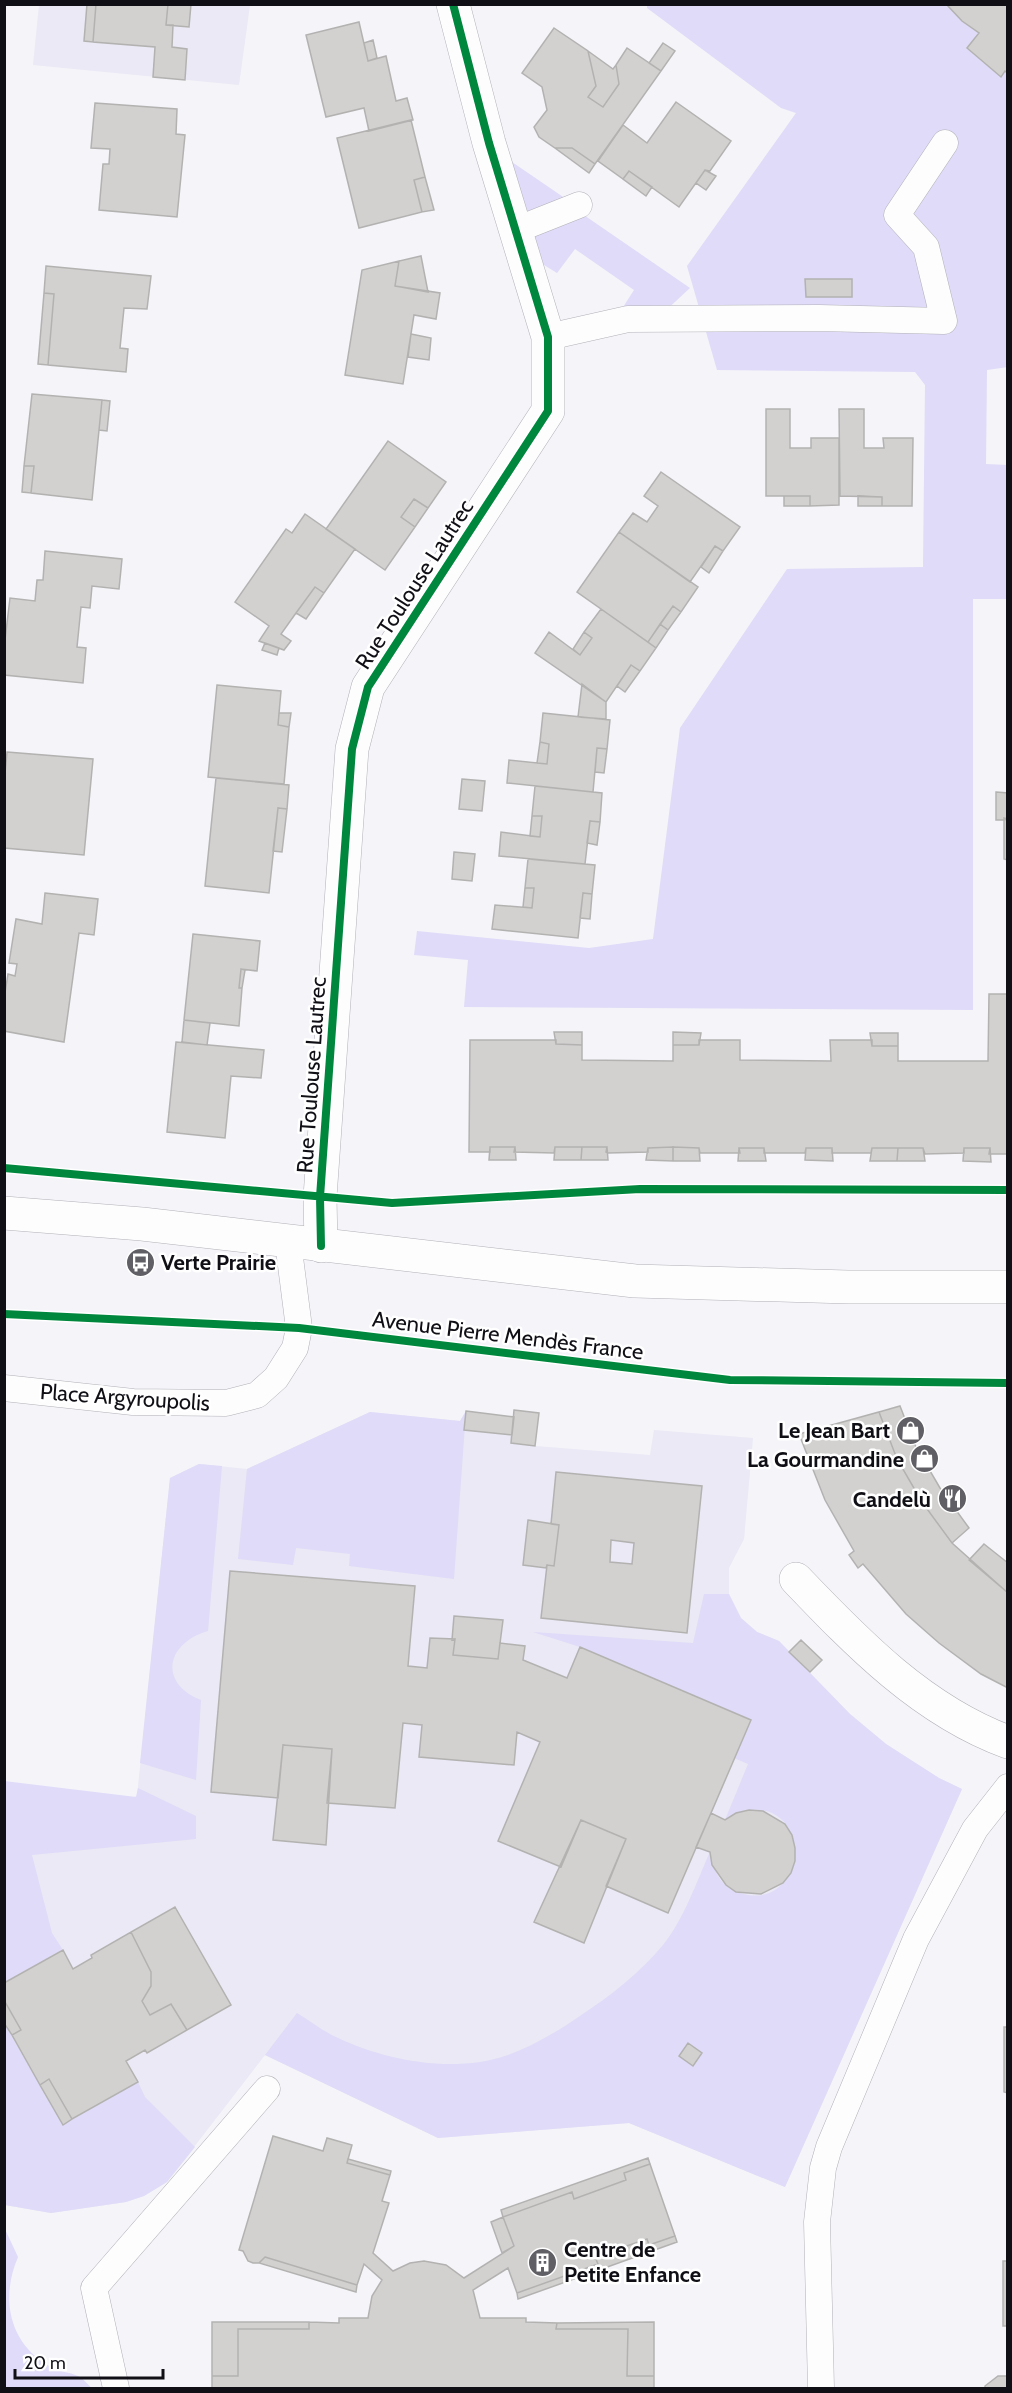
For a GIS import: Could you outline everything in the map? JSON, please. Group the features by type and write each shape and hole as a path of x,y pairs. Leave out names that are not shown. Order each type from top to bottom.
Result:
{"street":[{"name":"Rue Toulouse Lautrec","path":"321,1246 320,1197 352,749 368,687 548,411 548,337 489,143 453,4"},
{"path":"4,1213 142,1224 635,1281 848,1287 1008,1287"},
{"path":"796,1580 879,1663 953,1716 991,1736 1008,1742"}],"lane":[{"path":"548,337 628,319 819,318 944,321 926,247 897,215 945,143"},
{"path":"516,230 579,205"},
{"name":"Place Argyroupolis","path":"4,1388 133,1402 225,1403 257,1395 276,1378 295,1348 299,1328 288,1242"},
{"path":"821,2388 817,2222 823,2168 829,2147 916,1939 975,1829 1008,1787"},
{"path":"116,2388 94,2288 267,2089"}],"shaded area":[{"path":"39,5 250,5 239,85 33,65"},
{"path":"647,5 1007,5 1008,367 987,370 986,464 1007,465 1008,599 973,599 973,1010 464,1007 468,960 414,955 417,931 589,948 653,939 680,728 787,569 923,567 925,385 915,372 717,370 687,266 796,113 781,108 647,8"},
{"path":"496,151 572,203 518,225"},
{"path":"578,211 690,288 662,314 618,315 634,290 575,249 557,273 531,257 522,234"},
{"path":"514,1410 539,1413 535,1446 650,1455 654,1430 753,1438 744,1539 729,1568 729,1594 741,1618 757,1632 779,1641 850,1714 886,1744 939,1778 962,1789 785,2187 629,2123 438,2138 265,2055 167,2182 144,2196 126,2202 51,2213 5,2205 5,1841 137,1796 170,1478 199,1464 247,1469 370,1412 460,1421 466,1411 514,1417"},
{"path":"466,1411 454,1579 349,1566 350,1554 296,1548 293,1565 238,1559 247,1469 370,1412 460,1421"},
{"path":"199,1464 222,1466 208,1631 183,1644 173,1664 173,1674 178,1684 187,1693 201,1700 196,1780 140,1763 170,1478"},
{"path":"704,1594 729,1594 741,1618 757,1632 779,1641 850,1714 886,1744 939,1778 962,1789 785,2187 629,2123 438,2138 265,2055 297,2013 336,2037 376,2053 398,2058 420,2062 465,2064 508,2055 536,2043 572,2022 645,1965 663,1945 677,1924 710,1852 718,1876 731,1889 760,1895 777,1889 788,1875 794,1858 793,1840 786,1824 772,1813 751,1810 725,1820 748,1764 734,1758 580,1647 533,1632 693,1643"},
{"path":"4,1781 136,1797 138,1788 196,1816 196,1839 32,1855 52,1933 63,1950 5,1983"},
{"path":"4,2023 63,2124 138,2082 145,2097 195,2147 167,2182 144,2196 126,2202 51,2213 5,2205"},
{"path":"4,2227 18,2257 13,2273 9,2304 17,2333 37,2357 54,2369 80,2377 92,2388 5,2388"}],"building":[{"path":"87,4 96,4 93,42 84,41"},
{"path":"96,4 168,4 166,25 173,25 172,47 187,49 185,80 153,77 155,47 93,42"},
{"path":"168,4 191,4 189,27 166,25"},
{"path":"949,4 1008,4 1008,73 1005,71 1001,77 967,48 979,33 962,21 948,6"},
{"path":"359,22 368,61 386,56 396,101 407,98 413,120 369,131 364,108 326,117 306,35"},
{"path":"554,28 588,51 596,86 588,97 603,107 619,84 616,65 627,48 661,71 595,164 572,148 555,148 539,137 534,127 547,110 542,87 522,73"},
{"path":"373,40 377,58 368,61 364,43"},
{"path":"663,43 675,51 661,71 649,63"},
{"path":"588,51 613,69 616,65 619,84 603,107 588,97 596,86"},
{"path":"676,102 731,141 710,171 705,170 679,207 629,171 623,179 598,161 623,125 647,143"},
{"path":"95,103 177,109 176,134 185,135 177,217 99,210 103,164 109,164 110,149 91,148"},
{"path":"411,120 425,177 414,180 422,212 359,228 337,138"},
{"path":"555,148 572,148 595,164 589,173"},
{"path":"705,170 716,176 706,190 696,183"},
{"path":"629,171 652,187 646,196 623,179"},
{"path":"425,177 434,210 422,212 414,180"},
{"path":"421,256 428,292 395,286 399,261"},
{"path":"399,261 395,286 440,293 436,319 414,315 403,384 345,375 362,270"},
{"path":"46,266 151,276 147,309 124,308 120,348 128,349 126,372 48,365 54,294 44,293"},
{"path":"805,279 852,279 852,297 806,297"},
{"path":"44,293 54,294 48,365 38,364"},
{"path":"411,334 431,338 429,360 408,357"},
{"path":"32,394 102,400 92,500 31,493 34,466 24,466"},
{"path":"102,400 110,401 107,431 99,430"},
{"path":"766,409 790,409 790,448 811,448 811,438 839,438 839,505 810,506 810,496 766,496"},
{"path":"839,409 864,409 864,448 884,448 883,438 913,438 912,506 882,506 882,497 840,496"},
{"path":"388,441 446,482 428,508 414,499 401,517 415,527 385,570 326,529"},
{"path":"24,466 34,466 31,493 22,492"},
{"path":"661,472 740,527 723,551 715,546 690,582 619,532 633,513 647,522 658,506 644,496"},
{"path":"784,496 810,496 810,506 784,506"},
{"path":"858,496 882,497 882,506 858,506"},
{"path":"414,499 428,508 415,527 401,517"},
{"path":"305,514 355,549 324,593 315,587 281,634 291,641 284,650 259,641 269,626 235,602 286,529 292,533"},
{"path":"619,532 698,587 681,612 673,606 648,642 577,592"},
{"path":"715,546 723,551 709,573 701,567"},
{"path":"45,551 122,559 119,589 92,586 90,608 81,607 77,647 86,648 83,683 4,675 4,648 10,598 35,601 37,580 43,580"},
{"path":"315,587 324,593 306,619 296,613"},
{"path":"673,606 681,612 668,630 660,624"},
{"path":"601,609 656,648 640,671 631,665 606,702 535,653 549,632 580,655 592,638 584,632"},
{"path":"660,624 668,630 656,648 648,642"},
{"path":"584,632 592,638 580,655 573,649"},
{"path":"265,643 279,648 277,655 262,650"},
{"path":"631,665 640,671 625,692 617,686"},
{"path":"582,684 606,702 606,719 578,717"},
{"path":"217,685 281,691 278,725 289,727 284,784 208,777"},
{"path":"279,713 291,713 289,727 278,725"},
{"path":"543,713 610,720 607,749 597,748 593,792 507,783 509,760 547,764 549,744 540,742"},
{"path":"540,742 549,744 547,764 537,763"},
{"path":"597,748 607,749 604,773 595,772"},
{"path":"7,752 93,759 84,855 4,848 4,784"},
{"path":"216,778 289,785 287,809 278,808 269,893 205,886"},
{"path":"462,779 485,781 482,811 459,809"},
{"path":"535,786 602,793 600,822 590,821 585,864 499,856 501,832 540,837 542,816 532,816"},
{"path":"996,792 1008,793 1008,819 996,820"},
{"path":"278,808 287,809 282,852 273,851"},
{"path":"532,816 542,816 540,837 530,836"},
{"path":"1004,818 1008,819 1008,860 1004,859"},
{"path":"590,821 600,822 597,845 587,843"},
{"path":"454,852 475,854 472,881 452,879"},
{"path":"528,859 595,865 592,894 583,893 578,938 492,929 495,905 532,908 534,888 525,888"},
{"path":"525,888 534,888 532,908 523,907"},
{"path":"45,893 98,899 94,935 79,933 64,1042 4,1031 4,999 8,974 15,976 17,964 9,963 16,919 42,924"},
{"path":"583,893 592,894 590,919 580,918"},
{"path":"193,934 260,941 257,971 241,969 239,1026 184,1020"},
{"path":"241,969 245,970 242,988 239,988"},
{"path":"989,994 1008,994 1008,1154 989,1154 990,1148 964,1148 964,1153 925,1154 923,1148 872,1148 871,1153 832,1153 832,1148 806,1148 805,1153 764,1153 764,1148 739,1148 740,1153 700,1153 699,1148 673,1147 648,1148 648,1152 608,1153 606,1152 607,1147 555,1147 554,1153 514,1152 515,1147 490,1147 490,1152 469,1152 470,1040 556,1040 556,1044 582,1045 582,1060 673,1061 673,1045 699,1045 699,1040 740,1040 740,1060 831,1061 830,1040 872,1040 872,1046 898,1046 898,1061 988,1061"},
{"path":"184,1020 210,1023 207,1045 182,1042"},
{"path":"554,1032 582,1032 582,1045 556,1044"},
{"path":"673,1032 701,1033 699,1045 673,1045"},
{"path":"870,1033 898,1033 898,1046 872,1046"},
{"path":"176,1042 264,1050 261,1078 231,1076 225,1138 167,1132"},
{"path":"490,1147 515,1147 516,1160 489,1160"},
{"path":"555,1147 582,1147 581,1160 554,1160"},
{"path":"582,1147 607,1147 608,1160 581,1160"},
{"path":"673,1147 699,1148 700,1161 673,1161"},
{"path":"673,1147 673,1161 646,1160 648,1148"},
{"path":"739,1148 764,1148 766,1161 738,1161"},
{"path":"806,1148 832,1148 833,1161 805,1160"},
{"path":"872,1148 898,1148 897,1161 870,1161"},
{"path":"898,1148 923,1148 925,1161 897,1161"},
{"path":"964,1148 990,1148 991,1162 963,1161"},
{"path":"900,1406 916,1447 940,1488 969,1528 952,1543 922,1502 897,1459 879,1412"},
{"path":"514,1410 539,1413 535,1446 511,1443"},
{"path":"466,1411 514,1417 512,1435 464,1430"},
{"path":"879,1412 897,1459 922,1502 952,1543 1008,1593 1008,1688 981,1674 939,1643 906,1614 863,1564 858,1568 849,1555 854,1551 825,1500 799,1434"},
{"path":"556,1472 702,1486 687,1633 541,1618 547,1565 554,1566 559,1525 551,1524","holes":["611,1540 634,1543 632,1564 610,1562"]},
{"path":"528,1520 559,1525 554,1566 547,1565 546,1568 523,1565"},
{"path":"984,1544 1008,1563 1008,1593 969,1560"},
{"path":"230,1571 415,1586 408,1666 427,1668 430,1638 455,1639 453,1655 498,1659 500,1643 525,1646 523,1660 567,1678 580,1647 751,1720 668,1913 606,1886 626,1839 581,1820 561,1867 498,1841 540,1742 517,1732 514,1765 419,1757 422,1725 403,1723 395,1808 327,1803 332,1749 283,1745 278,1798 211,1792"},
{"path":"454,1616 503,1620 498,1659 453,1655"},
{"path":"801,1640 822,1660 810,1672 789,1652"},
{"path":"283,1745 332,1749 326,1845 273,1840"},
{"path":"749,1810 763,1811 785,1824 792,1835 795,1848 795,1861 791,1873 783,1883 761,1894 736,1892 726,1885 712,1865 710,1852 696,1847 711,1813 725,1820 736,1813"},
{"path":"581,1820 626,1839 584,1943 534,1922"},
{"path":"175,1907 231,2005 187,2030 171,2004 150,2015 142,2001 151,1986 151,1972 131,1932"},
{"path":"131,1932 151,1972 151,1986 142,2001 150,2015 171,2004 187,2030 147,2053 145,2050 126,2061 138,2082 72,2119 49,2079 40,2085 12,2035 21,2030 4,2000 4,1983 63,1950 73,1969 92,1958 91,1955"},
{"path":"4,2000 21,2030 12,2035 4,2023"},
{"path":"1004,2027 1008,2027 1008,2093 1004,2092"},
{"path":"688,2043 702,2053 693,2066 679,2056"},
{"path":"49,2079 72,2119 63,2125 40,2085"},
{"name":"Centre de Petite Enfance","path":"273,2136 323,2151 327,2138 352,2145 347,2163 390,2175 382,2201 389,2203 373,2253 393,2271 410,2263 424,2261 446,2265 464,2278 514,2246 503,2217 572,2192 574,2199 626,2180 624,2173 650,2164 675,2236 649,2245 647,2239 595,2257 598,2264 517,2293 508,2268 473,2290 480,2318 526,2318 526,2322 557,2323 556,2329 628,2329 627,2376 654,2376 654,2388 212,2388 212,2376 238,2376 238,2329 309,2329 309,2322 339,2323 339,2318 368,2318 372,2296 382,2280 364,2264 357,2285 265,2257 259,2263 253,2263 248,2261 243,2251 239,2250"},
{"path":"648,2158 650,2164 624,2173 626,2180 574,2199 572,2192 503,2217 501,2210"},
{"path":"348,2159 391,2171 390,2175 347,2163"},
{"path":"503,2217 514,2246 502,2253 491,2222"},
{"path":"675,2236 677,2242 518,2299 517,2293 598,2264 595,2257 647,2239 649,2245"},
{"path":"265,2257 357,2285 356,2292 259,2263"},
{"path":"1003,2261 1008,2261 1008,2326 1003,2326"},
{"path":"212,2322 309,2322 309,2329 238,2329 238,2376 212,2376"},
{"path":"654,2322 654,2376 627,2376 628,2329 556,2329 557,2323"},
{"path":"998,2376 1008,2376 1008,2388 985,2388 985,2386"}],"cycle path":[{"path":"321,1246 320,1197 352,749 368,687 548,411 548,337 489,143 453,4"},
{"path":"4,1168 392,1203 640,1189 1008,1190"},
{"name":"Avenue Pierre Mendès France","path":"4,1314 299,1328 730,1380 1008,1383"}],"place":[{"name":"Verte Prairie","path":"140,1262"},
{"name":"Le Jean Bart","path":"911,1430"},
{"name":"La Gourmandine","path":"925,1459"},
{"name":"Candelù","path":"952,1499"},
{"name":"Centre de Petite Enfance","path":"543,2262"}]}
